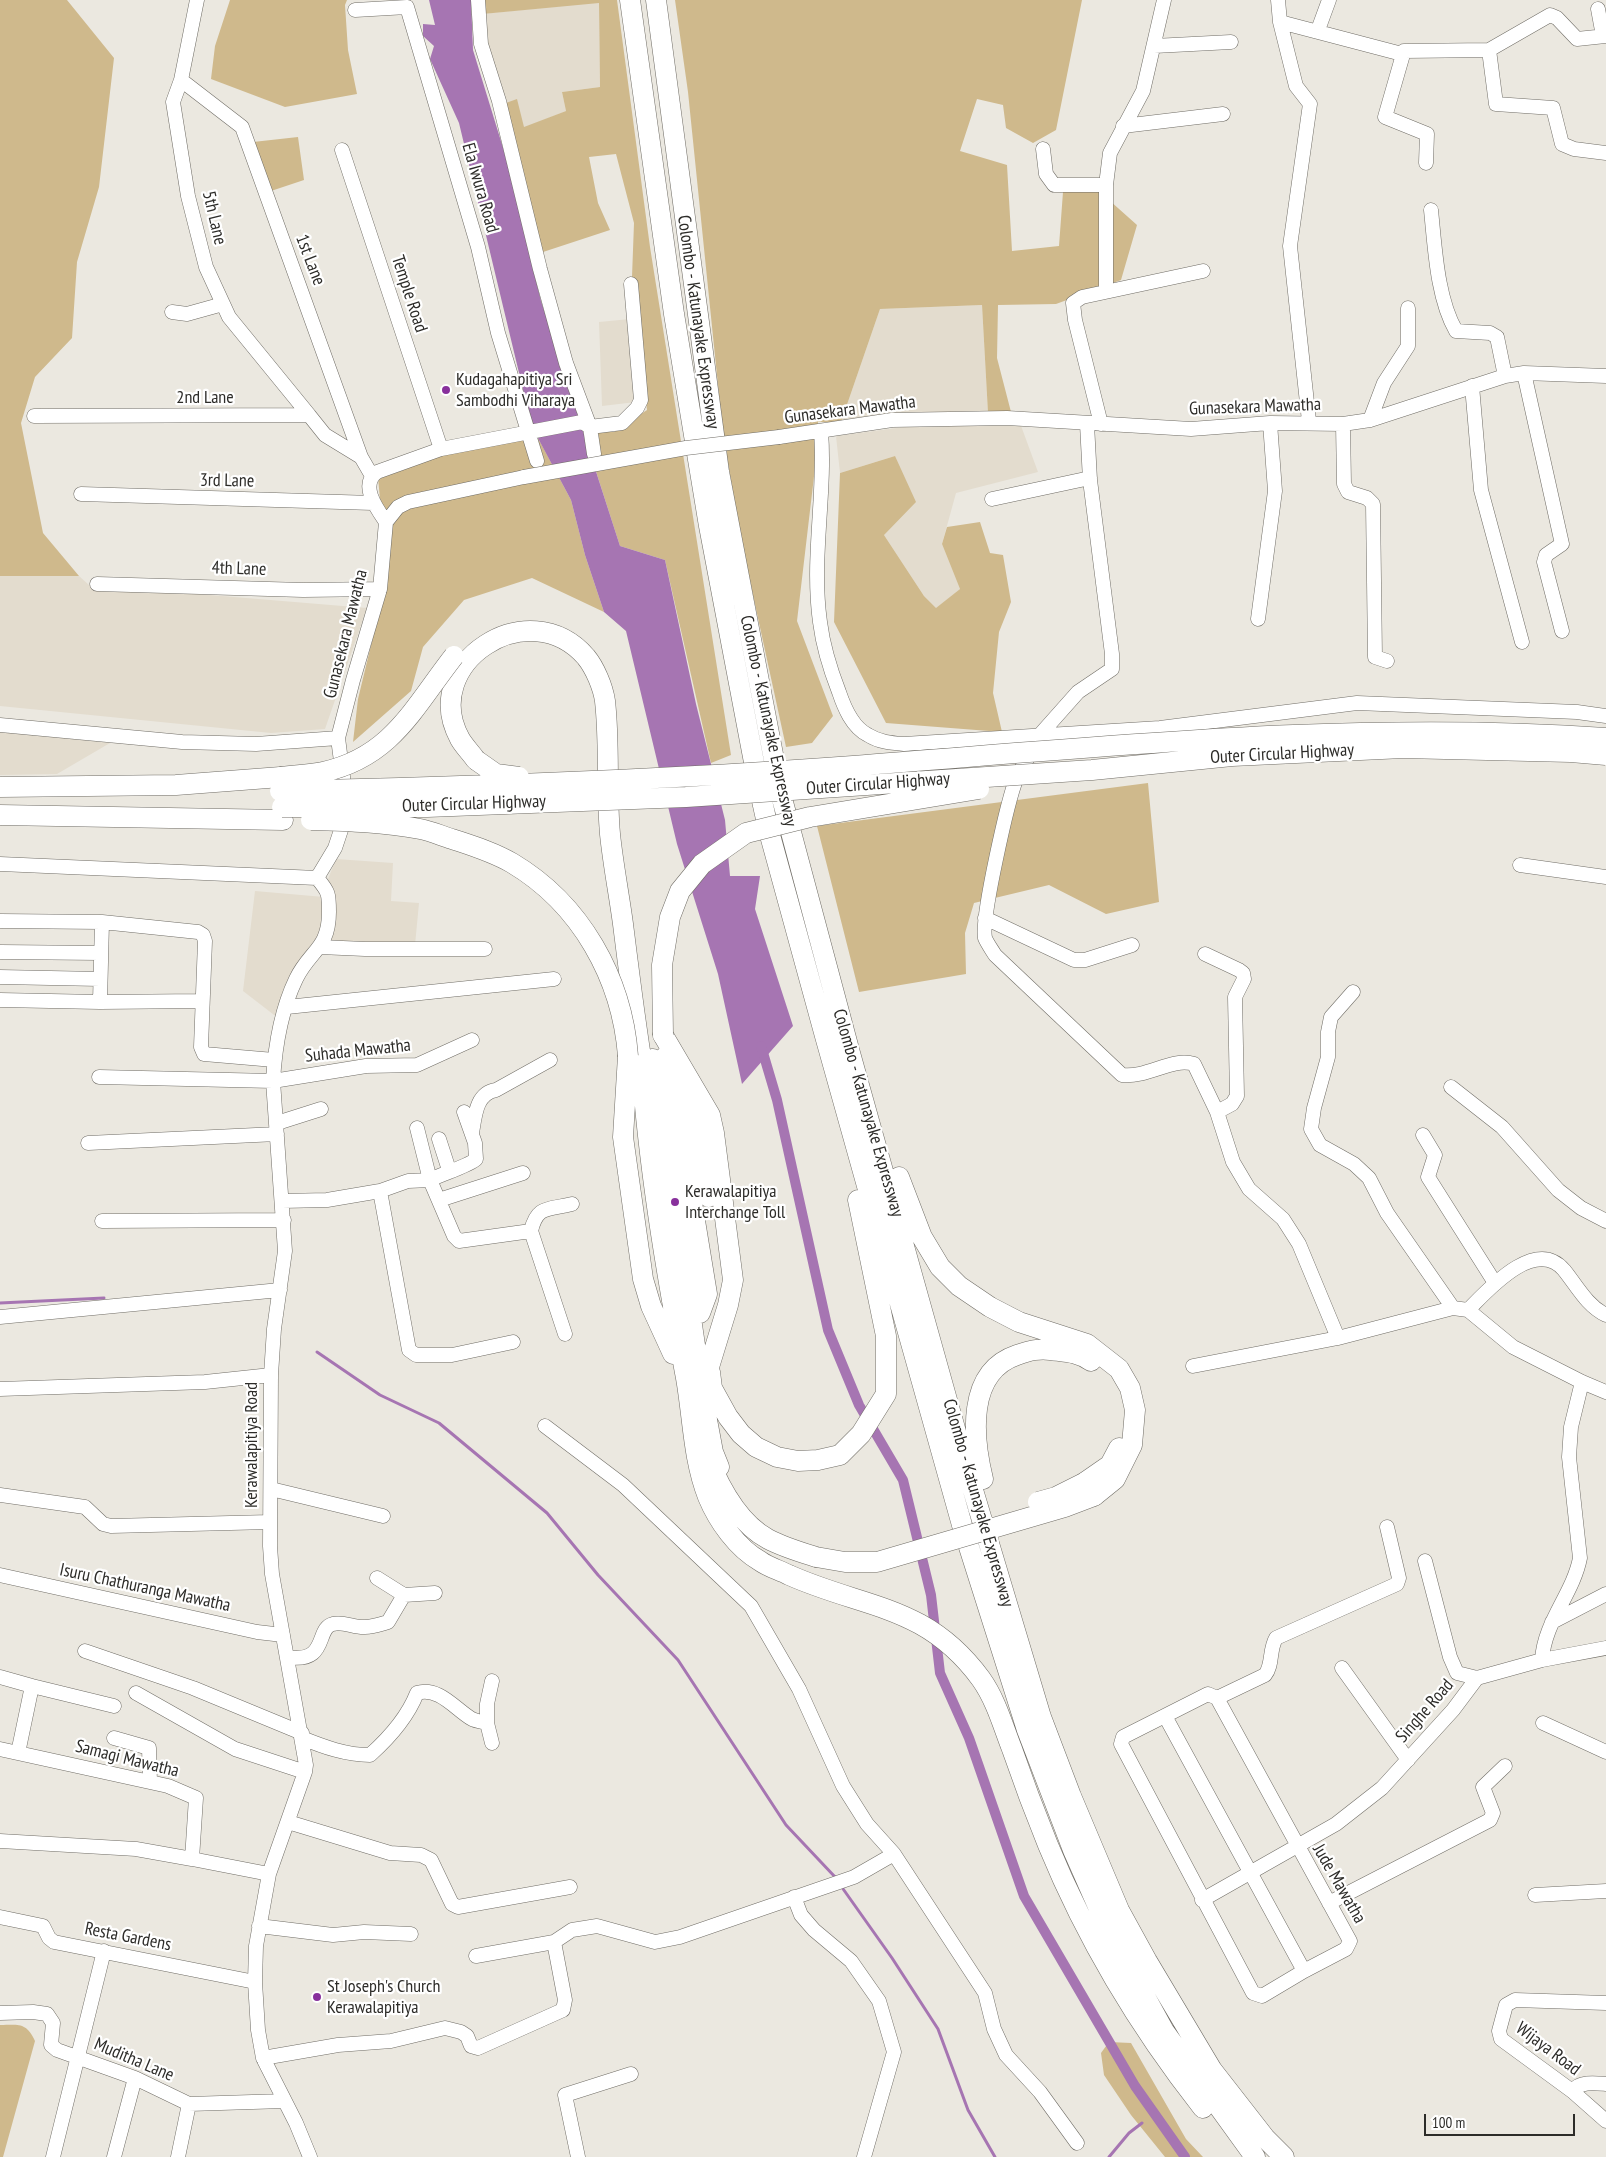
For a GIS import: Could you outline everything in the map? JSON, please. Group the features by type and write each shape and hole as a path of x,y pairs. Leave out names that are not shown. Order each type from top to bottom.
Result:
{"highway":[{"name":"Colombo - Katunayake Expressway","path":"630,0 676,324 731,652 768,828 962,1525 1027,1730 1073,1850 1107,1927 1164,2031 1253,2155"},
{"name":"Colombo - Katunayake Expressway","path":"656,0 718,472 780,792 961,1450 1041,1717 1071,1796 1116,1901 1147,1961 1212,2070 1265,2138 1284,2157"},
{"path":"0,815 281,799 323,772 366,757 383,745 398,731 420,705 454,656 476,636 502,623 530,619 556,625 581,640 598,658 608,677 614,702 645,1122 665,1269 687,1384 692,1437 704,1483 717,1515 729,1533 758,1561 810,1584 894,1610 921,1623 946,1641 982,1680 998,1712 1062,1880 1118,1986 1168,2062 1202,2107 1232,2142 1253,2155"},
{"path":"684,778 520,777 496,774 476,760 460,739 451,712 453,688 464,662 484,645 503,634 526,630 548,633 569,642 586,657 598,678 605,700 610,834 641,1060 678,1303 704,1449 715,1477 745,1520 767,1538 844,1562 877,1562 1065,1507 1089,1489 1110,1465 1122,1441 1125,1410 1121,1393 1110,1374 1081,1354 1038,1348 1004,1359 988,1376 978,1404 974,1429 978,1458 1041,1717"},
{"name":"Outer Circular Highway","path":"0,807 281,799 684,778 1231,738 1396,731 1544,734 1606,738"},
{"name":"Outer Circular Highway","path":"0,794 281,799 427,806 686,797 1092,770 1232,756 1403,748 1571,752 1606,755"},
{"path":"707,1294 676,1105 665,1060 663,1035 662,965 670,917 680,891 702,864 746,833 810,817 1092,770"},
{"path":"0,787 176,785 281,799 352,821 421,829 486,850 534,878 573,915 607,969 626,1029 670,1127 712,1388 740,1434 756,1447 777,1457 798,1461 818,1460 840,1454 861,1434 886,1394 886,1336 825,1036"},
{"path":"832,984 905,1193 922,1236 940,1267 959,1286 990,1308 1019,1322 1087,1344 1119,1369 1130,1388 1135,1410 1132,1445 1115,1479 1089,1489"},
{"path":"663,1035 710,1115 714,1133 733,1280 728,1305 709,1367"},
{"path":"663,1035 704,1119 725,1259 724,1296 703,1329"},
{"path":"663,1035 688,1120 710,1275 703,1329"},
{"path":"641,1060 631,1075 630,1136 651,1274 665,1324 673,1334 682,1358"},
{"path":"641,1060 623,1137 643,1279 651,1306 687,1384"},
{"path":"677,1086 696,1118 718,1253 719,1274 716,1294 703,1329"}],"street":[{"name":"5th Lane","path":"197,0 181,80 174,102 188,196 206,267 229,317 309,416"},
{"path":"478,0 481,44 499,101 540,269 594,454"},
{"path":"1106,292 1106,185 1110,154 1122,126 1138,105 1143,91 1164,0"},
{"path":"1278,0 1280,22 1296,86 1310,104 1290,246 1309,422"},
{"path":"1318,30 1329,0"},
{"name":"Ela Iwura Road","path":"355,10 407,7 478,246 498,333 534,431"},
{"path":"1426,163 1427,134 1385,117 1402,54 1408,49 1489,50 1550,15 1557,18 1577,39 1605,36 1598,9"},
{"path":"1280,22 1318,30 1402,54"},
{"path":"1154,46 1231,42"},
{"path":"1489,50 1496,104 1553,108 1562,144 1574,149 1606,154"},
{"name":"1st Lane","path":"181,80 242,127 361,457 372,476"},
{"path":"1122,126 1223,114"},
{"path":"1043,149 1046,174 1054,185 1106,185"},
{"name":"Temple Road","path":"342,150 440,449"},
{"path":"1431,210 1437,268 1451,321 1456,331 1490,333 1497,337 1505,376"},
{"path":"1203,271 1076,299 1073,303 1074,320 1094,424 1090,478 1112,654 1112,669 1078,692 1038,736 1036,745 1018,776 1009,801 986,918 986,938 995,955 1122,1075 1136,1076 1185,1061 1194,1064 1217,1112 1232,1162 1249,1189 1283,1219 1299,1244 1338,1338"},
{"path":"386,522 373,503 370,482 372,476 399,463 440,449 534,431 622,423 637,408 641,400 631,284"},
{"path":"172,312 187,314 223,304"},
{"path":"1370,420 1384,383 1408,346 1408,308"},
{"path":"1524,373 1562,544 1546,555 1544,562 1562,631"},
{"name":"Gunasekara Mawatha","path":"338,738 380,590 386,522 398,507 408,502 524,477 686,448 779,438 901,420 1007,418 1190,429 1270,423 1309,422 1343,424 1370,420 1505,376 1524,373 1606,376"},
{"path":"1472,386 1481,490 1522,642"},
{"name":"2nd Lane","path":"34,416 309,416"},
{"path":"309,416 324,435 361,457"},
{"path":"1258,618 1275,491 1270,423"},
{"path":"1343,424 1344,484 1348,492 1366,498 1373,504 1375,657 1387,661"},
{"path":"534,431 537,461"},
{"path":"821,431 823,460 818,577 820,622 830,668 846,713 866,735 887,743 1160,728 1357,703 1577,712 1606,716"},
{"path":"992,499 1090,478"},
{"name":"3rd Lane","path":"81,494 373,503"},
{"name":"4th Lane","path":"97,584 303,590 380,590"},
{"path":"0,724 182,742 256,744 338,738 346,800 342,827 335,848 317,878 0,864"},
{"path":"1520,864 1606,877"},
{"name":"Kerawalapitiya Road","path":"310,2157 263,2058 258,2030 255,1982 259,1926 269,1874 305,1772 302,1736 272,1574 270,1522 271,1375 274,1329 284,1266 284,1220 273,1081 274,1060 286,1007 296,980 320,947 329,930 329,892 317,878"},
{"path":"986,918 1074,960 1085,960 1132,945"},
{"path":"0,921 102,922 198,932 203,935 205,941 201,1048 204,1054 274,1060"},
{"path":"100,1002 102,922"},
{"path":"320,947 485,949"},
{"path":"0,952 100,953"},
{"path":"1205,954 1239,970 1243,974 1244,979 1236,997 1237,1096 1232,1104 1217,1112"},
{"path":"0,977 100,978"},
{"path":"286,1007 554,979"},
{"path":"1353,992 1331,1017 1328,1032 1328,1057 1314,1108 1311,1129 1320,1145 1354,1164 1368,1178 1387,1213 1453,1308"},
{"path":"0,1000 100,1002 202,1001"},
{"name":"Suhada Mawatha","path":"100,1077 273,1081 366,1066 417,1065 472,1040"},
{"path":"472,1134 477,1104 488,1091 496,1090 550,1060"},
{"path":"1451,1087 1502,1127 1558,1190 1581,1208 1606,1221"},
{"path":"88,1143 277,1128 322,1109"},
{"path":"282,1201 327,1200 380,1190 408,1181 430,1180 449,1170 472,1163 476,1158 476,1143 464,1112"},
{"path":"417,1128 430,1180 454,1236 460,1241 531,1231"},
{"path":"1423,1135 1435,1155 1428,1177 1495,1282"},
{"path":"438,1139 449,1170"},
{"path":"439,1200 523,1173"},
{"path":"380,1190 409,1350 416,1355 452,1355 513,1342"},
{"path":"565,1334 531,1231 534,1216 539,1212 572,1204"},
{"path":"102,1222 284,1220"},
{"path":"1468,1310 1495,1282 1513,1268 1532,1261 1548,1260 1562,1268 1594,1309 1606,1315"},
{"path":"0,1317 280,1290"},
{"path":"1193,1366 1338,1338 1453,1308 1468,1310 1513,1347 1606,1392"},
{"path":"0,1389 205,1382 271,1375"},
{"path":"1542,1660 1543,1648 1552,1622 1578,1571 1580,1558 1568,1457 1571,1427 1582,1382"},
{"path":"545,1426 623,1485 751,1606 799,1689 843,1786 867,1824 894,1854 985,1993 994,2029 1006,2055 1040,2092 1077,2143"},
{"path":"271,1489 383,1516"},
{"path":"0,1495 85,1507 103,1524 111,1526 270,1522"},
{"path":"1165,1716 1304,1971 1262,1996 1253,1993 1202,1900 1121,1744 1123,1737 1208,1694 1217,1698 1265,1675 1270,1670 1271,1646 1276,1638 1397,1584 1398,1578 1387,1527"},
{"path":"1425,1562 1450,1657 1457,1673 1477,1678"},
{"name":"Isuru Chathuranga Mawatha","path":"0,1575 257,1632 283,1635"},
{"path":"377,1578 404,1595 434,1593"},
{"path":"1552,1622 1606,1594"},
{"path":"288,1656 302,1659 313,1654 329,1626 334,1623 364,1627 388,1622 404,1595"},
{"name":"Singhe Road","path":"1202,1900 1336,1824 1382,1788 1453,1710 1477,1678 1542,1660 1606,1648"},
{"path":"85,1651 193,1688 330,1749 357,1755 370,1755 386,1741 414,1702 417,1693 424,1691 444,1698 472,1719 488,1723"},
{"path":"1342,1668 1408,1760"},
{"path":"0,1677 114,1706"},
{"path":"492,1681 487,1704 492,1743"},
{"path":"18,1753 32,1686"},
{"path":"136,1693 235,1749 305,1772"},
{"name":"Jude Mawatha","path":"1217,1698 1296,1846 1350,1941 1346,1948 1304,1971"},
{"path":"1543,1723 1606,1752"},
{"path":"114,1738 149,1748 150,1782"},
{"name":"Samagi Mawatha","path":"0,1749 168,1786 196,1798 192,1859"},
{"path":"1329,1904 1490,1820 1493,1813 1483,1788 1505,1766"},
{"path":"288,1822 390,1853 421,1855 431,1860 452,1904 458,1908 570,1887"},
{"path":"0,1841 136,1850 269,1874"},
{"path":"476,1956 554,1942 572,1930 597,1926 654,1942 680,1936 854,1876 894,1854"},
{"path":"1536,1895 1606,1891"},
{"path":"794,1897 801,1915 814,1930 851,1961 879,2001 894,2052 864,2157"},
{"name":"Resta Gardens","path":"0,1917 43,1926 54,1942 104,1950 255,1982"},
{"path":"259,1926 333,1935 364,1932 411,1934"},
{"path":"263,2058 338,2045 391,2041 444,2028 461,2032 467,2036 471,2046 478,2048 563,2010 565,2000 554,1942"},
{"name":"Muditha Lane","path":"104,1950 77,2056 136,2078 189,2104 284,2100"},
{"name":"Wijaya Road","path":"1606,2003 1515,2000 1506,2005 1499,2030 1501,2039 1572,2091 1606,2121"},
{"path":"0,2013 33,2012 48,2014 53,2023 51,2045 57,2050 77,2056 53,2157"},
{"path":"578,2157 565,2095 631,2074"},
{"path":"114,2157 136,2078"},
{"path":"1572,2091 1575,2088 1590,2083 1606,2084"},
{"path":"178,2157 189,2104"}],"shaded area":[{"path":"0,0 67,0 114,58 99,187 77,262 72,338 35,377 21,423 43,533 79,576 0,576"},
{"path":"230,0 347,0 345,5 348,50 357,94 285,107 211,79 215,46"},
{"path":"429,0 471,0 473,50 504,151 541,301 620,546 665,560 696,704 725,820 730,876 760,876 755,909 793,1026 742,1084 718,974 677,844 626,631 604,612 585,555 571,500 532,427 459,123 430,59 434,46 423,36 423,24 435,25"},
{"path":"471,0 617,0 650,247 731,755 711,763 665,560 620,546 583,431 614,432 647,410 632,277 634,223 616,154 589,157 598,203 610,230 540,253 503,104 517,99 524,127 566,111 562,92 600,87 599,3 472,15"},
{"path":"675,0 1082,0 1056,130 1033,143 1006,128 1003,105 977,99 960,151 1007,165 1012,251 1059,246 1063,192 1100,192 1137,225 1121,280 1056,304 998,305 997,358 1011,412 988,413 982,305 880,309 841,422 818,422 817,451 797,621 833,716 812,743 786,747 741,540 723,434 688,92"},
{"path":"599,2 600,87 562,92 566,111 524,128 503,104 486,41 482,14"},
{"path":"298,137 304,180 268,192 253,142"},
{"path":"982,305 988,413 841,422 880,309"},
{"path":"630,319 636,402 602,406 599,322"},
{"path":"1020,423 1038,472 956,493 942,544 960,589 936,609 924,596 884,535 895,456 840,473 836,436 904,427"},
{"path":"537,436 571,500 585,555 604,612 532,578 464,600 423,647 411,691 353,742 358,699 387,579 378,477 444,452"},
{"path":"895,456 916,502 884,535 924,596 936,608 960,589 942,544 947,527 980,522 990,553 1003,555 1011,602 999,632 993,693 1002,732 886,723 834,622 840,473"},
{"path":"0,576 79,576 89,585 367,608 325,729 271,733 0,706"},
{"path":"0,731 110,743 57,774 0,775"},
{"path":"1148,783 1159,902 1106,914 1049,885 974,903 965,933 966,974 859,992 817,826"},
{"path":"336,859 393,863 391,901 419,903 415,945 328,943 335,900 328,879"},
{"path":"255,891 324,897 324,928 278,1018 243,991"},
{"path":"0,2025 21,2026 28,2030 35,2041 3,2157 0,2157"},
{"path":"1109,2042 1131,2043 1186,2139 1203,2157 1165,2157 1131,2115 1104,2075 1101,2053"}],"waterway":[{"path":"761,1046 777,1100 828,1330 859,1405 903,1480 931,1595 940,1673 969,1738 1024,1896 1135,2086 1185,2157"},
{"path":"0,1303 104,1298"},
{"path":"317,1352 380,1395 439,1423 547,1513 598,1575 678,1660 786,1825 836,1878"},
{"path":"841,1886 892,1958 938,2029 968,2110 995,2157"},
{"path":"1109,2157 1129,2133 1142,2123"}],"place":[{"name":"Kudagahapitiya Sri Sambodhi Viharaya","path":"446,390"},
{"name":"Kerawalapitiya Interchange Toll","path":"675,1202"},
{"name":"St Joseph's Church Kerawalapitiya","path":"317,1997"}]}
